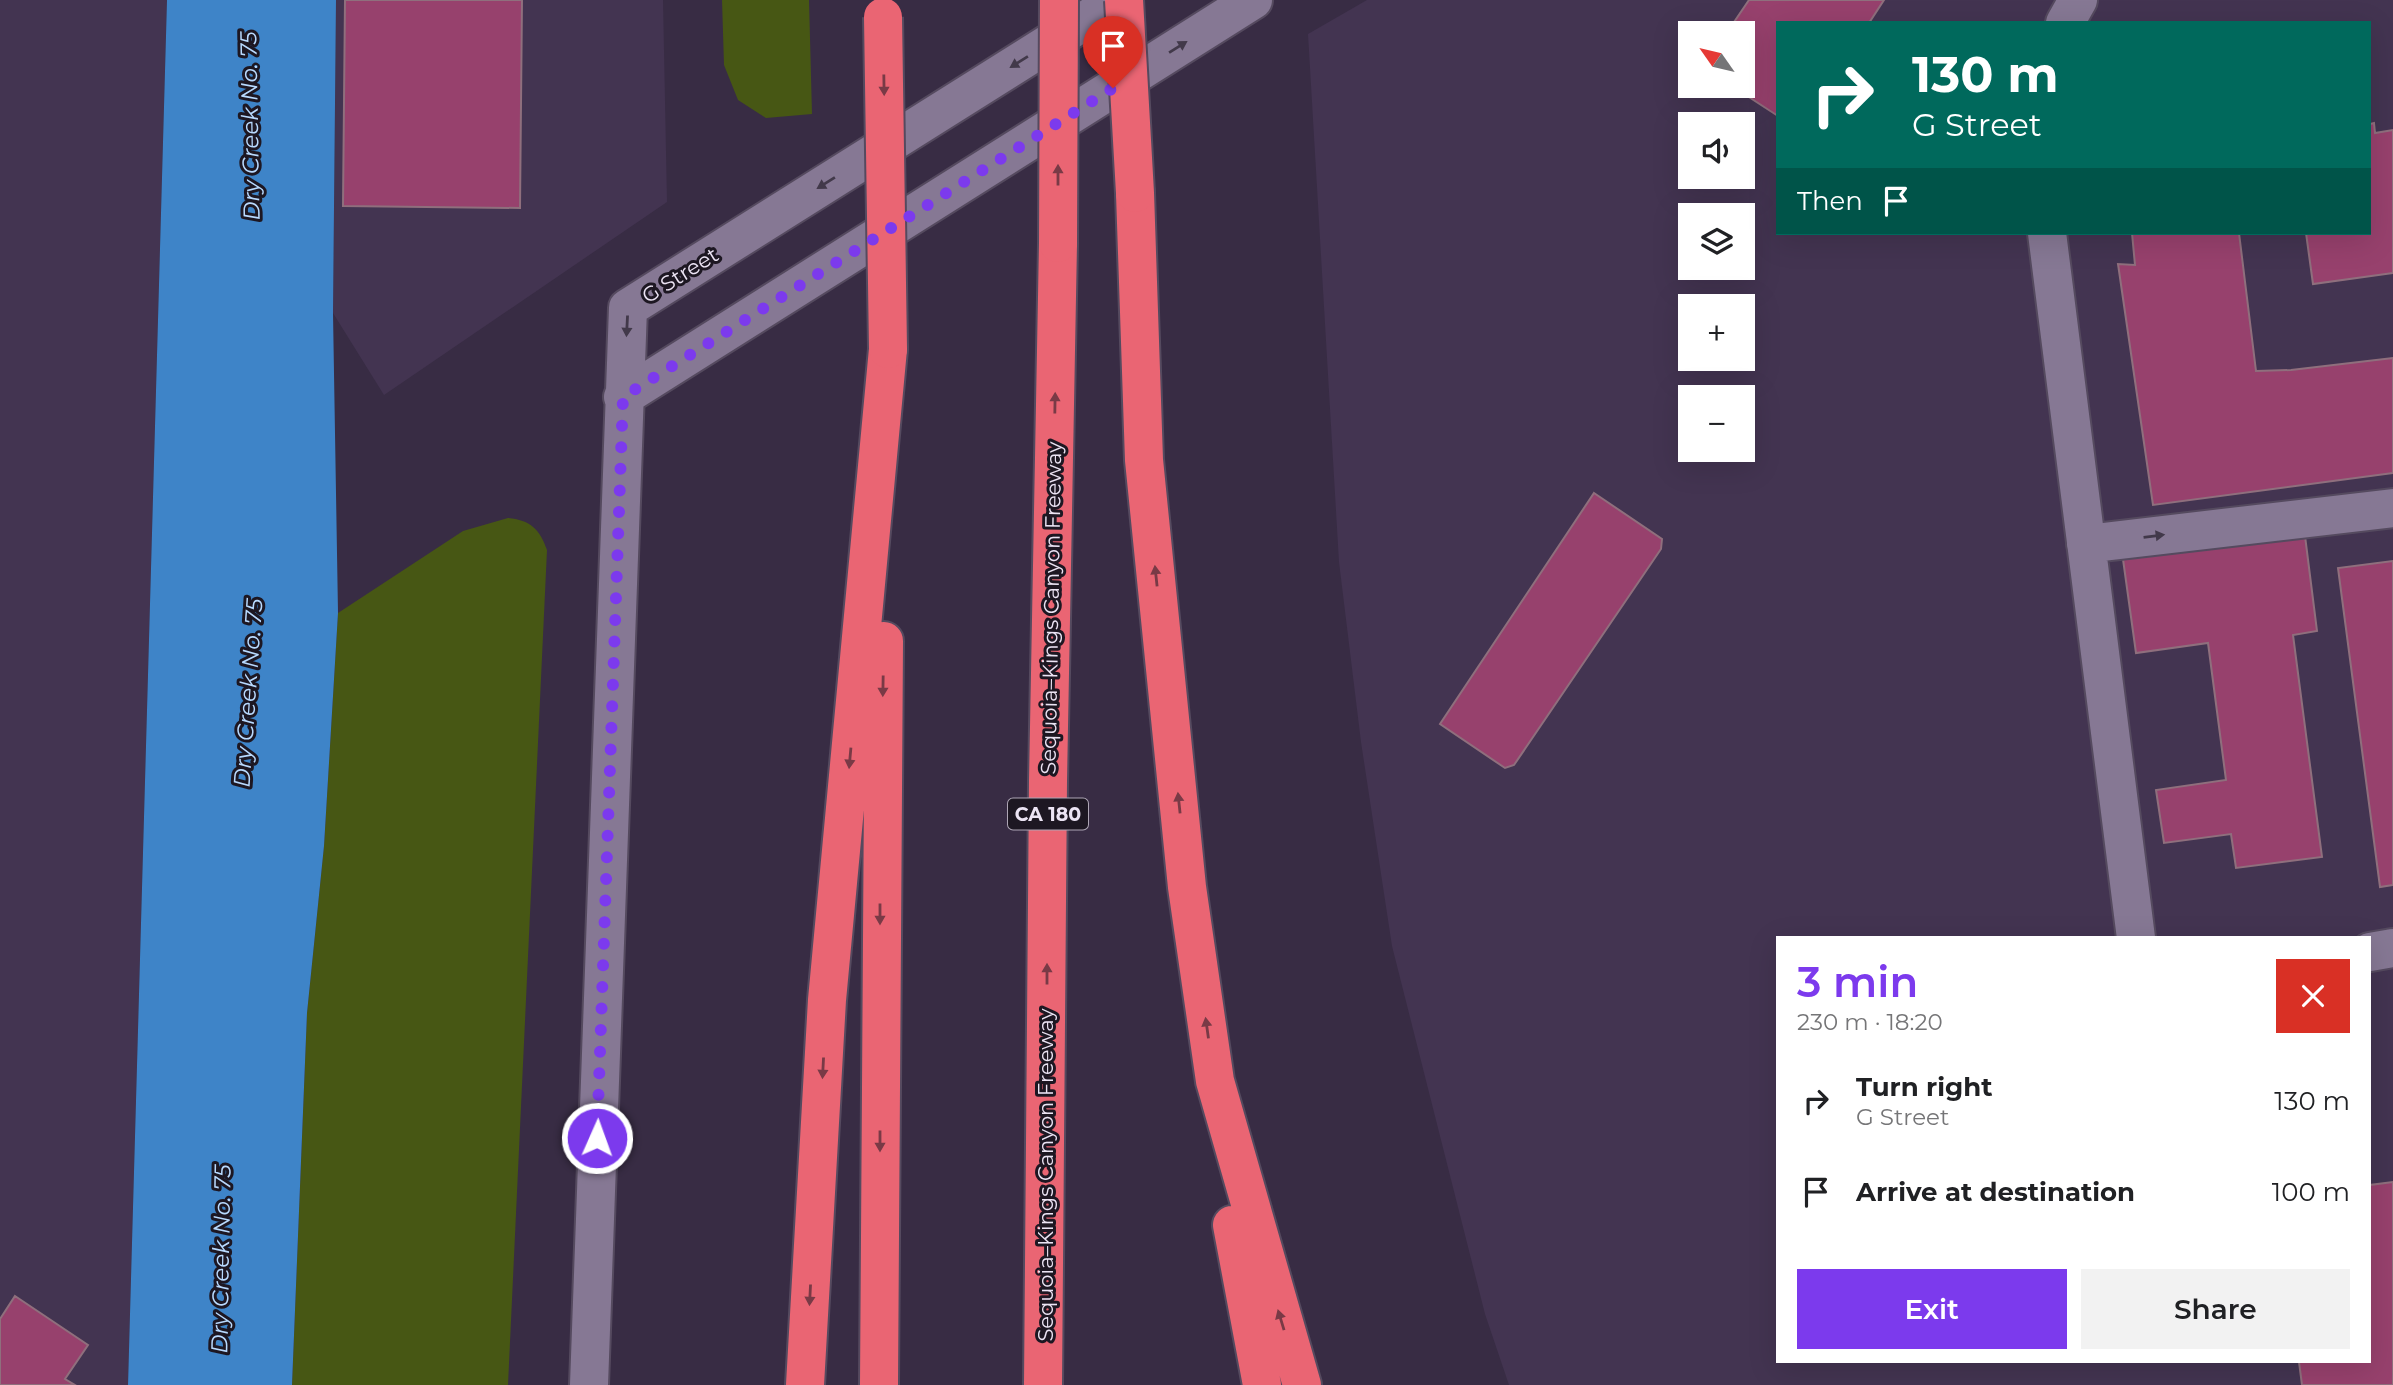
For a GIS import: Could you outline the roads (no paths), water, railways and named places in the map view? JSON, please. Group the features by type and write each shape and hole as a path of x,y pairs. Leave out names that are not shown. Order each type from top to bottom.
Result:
{"highway":[{"name":"Sequoia–Kings Canyon Freeway","path":"1043,1385 1059,0"},
{"path":"1124,0 1135,193 1144,460 1188,887 1215,1081 1227,1197 1262,1385"},
{"path":"879,1385 880,872 888,349 883,8"},
{"path":"805,1385 827,1000 888,349"},
{"path":"1215,1081 1302,1385"}],"street":[{"name":"G Street","path":"623,397 628,308 1118,0"},
{"path":"589,1385 623,397 1252,0"},
{"path":"2066,21 2078,0"},
{"path":"2047,235 2136,936"},
{"path":"2086,544 2393,508"},
{"path":"2371,952 2393,948"}],"water":[{"name":"Dry Creek No. 75","path":"167,0 336,0 333,313 338,613 324,846 307,1013 292,1385 128,1385"}]}
